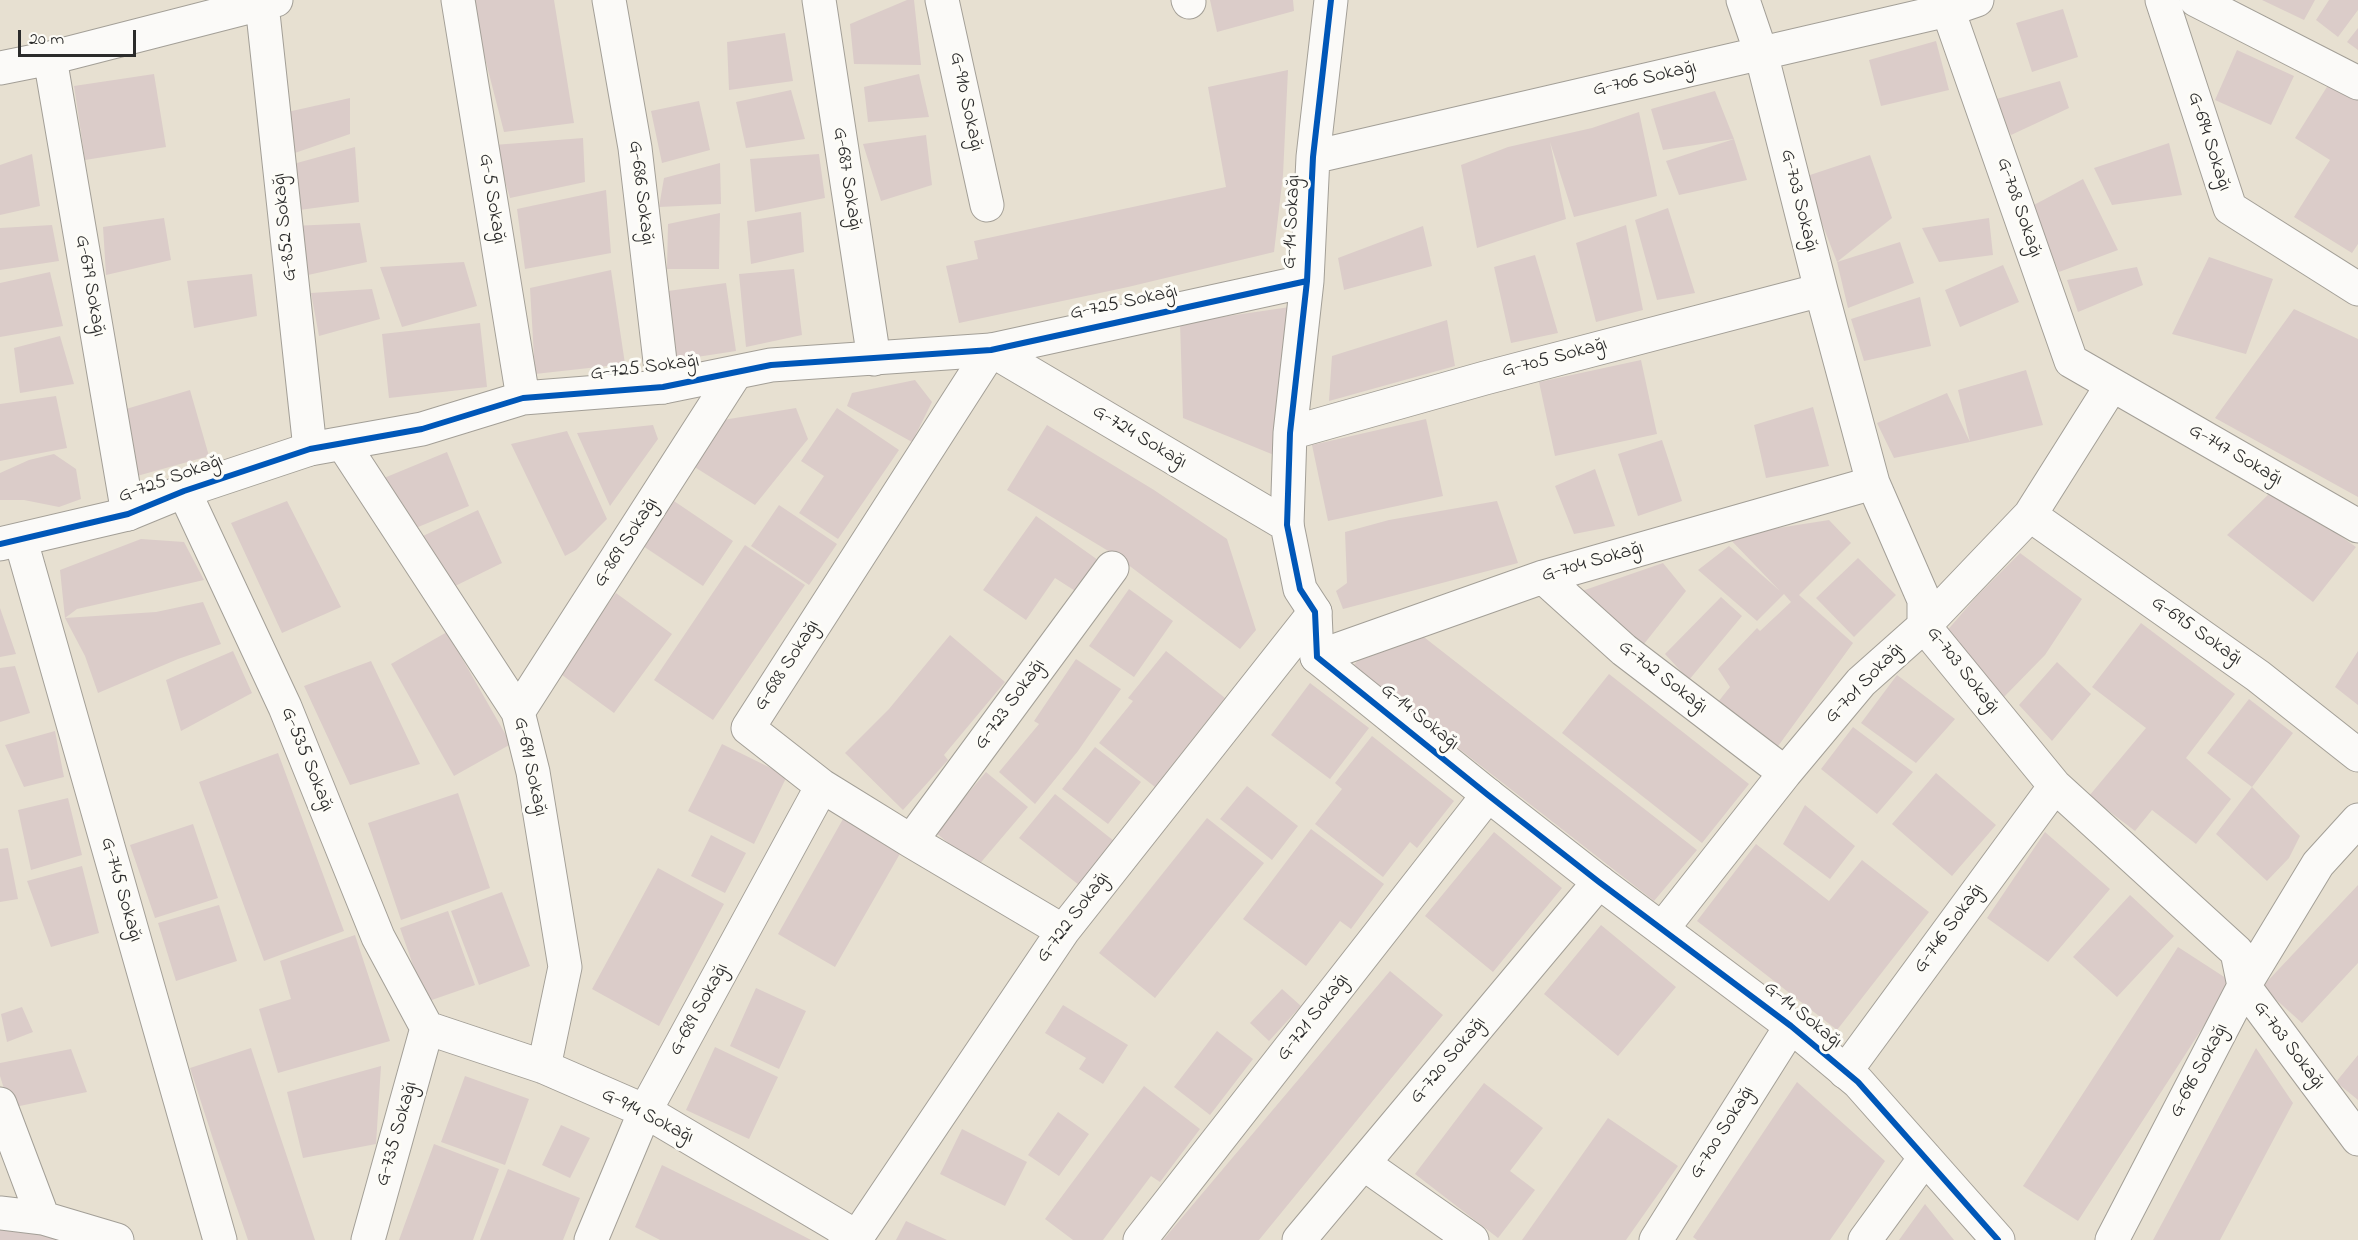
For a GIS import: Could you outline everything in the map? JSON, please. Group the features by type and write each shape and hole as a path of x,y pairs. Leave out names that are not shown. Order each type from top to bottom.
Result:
{"street":[{"name":"G-5 Sokağı","path":"458,0 523,398"},
{"name":"G-686 Sokağı","path":"609,0 635,148 663,387"},
{"name":"G-687 Sokağı","path":"819,0 874,359"},
{"name":"G-910 Sokağı","path":"942,0 987,205"},
{"name":"G-14 Sokağı","path":"1331,0 1313,157 1307,281 1290,433 1287,525 1300,589 1315,612 1317,657 1488,795 1599,882 1791,1026 1858,1082 1998,1240"},
{"name":"G-703 Sokağı","path":"1743,0 1761,53 1873,483 1924,600 1924,626 2055,786 2237,952 2244,986 2358,1139"},
{"name":"G-694 Sokağı","path":"2162,0 2230,208 2358,289"},
{"path":"2196,0 2358,83"},
{"path":"0,68 50,58 269,2"},
{"name":"G-852 Sokağı","path":"269,2 310,449"},
{"name":"G-706 Sokağı","path":"1313,157 1962,5"},
{"name":"G-708 Sokağı","path":"1962,5 2072,361 2112,385"},
{"name":"G-679 Sokağı","path":"50,58 128,514"},
{"name":"G-725 Sokağı","path":"10,543 128,514 184,491 310,449 423,429 523,398 663,387 771,365 992,350 1307,281"},
{"name":"G-705 Sokağı","path":"1290,433 1485,378 1821,290"},
{"name":"G-724 Sokağı","path":"992,350 1287,525"},
{"name":"G-688 Sokağı","path":"992,350 748,728 822,786 910,842 1063,930"},
{"name":"G-869 Sokağı","path":"518,712 735,374"},
{"name":"G-701 Sokağı","path":"1662,929 1785,773 1861,682 1924,626 2030,516 2112,385"},
{"name":"G-747 Sokağı","path":"2112,385 2358,526"},
{"name":"G-691 Sokağı","path":"343,444 518,712 533,772 565,967 544,1067"},
{"name":"G-704 Sokağı","path":"1317,657 1543,577 1873,483"},
{"name":"G-535 Sokağı","path":"184,491 285,707 378,937 427,1028"},
{"name":"G-695 Sokağı","path":"2030,516 2258,676 2358,755"},
{"name":"G-745 Sokağı","path":"10,543 220,1240"},
{"name":"G-723 Sokağı","path":"910,842 1113,568"},
{"name":"G-702 Sokağı","path":"1543,577 1624,650 1785,773"},
{"name":"G-722 Sokağı","path":"855,1240 1063,930 1315,612"},
{"name":"G-689 Sokağı","path":"591,1240 645,1111 822,786"},
{"name":"G-746 Sokağı","path":"1845,1071 2055,786"},
{"name":"G-721 Sokağı","path":"1140,1240 1488,795"},
{"name":"G-696 Sokağı","path":"2112,1240 2244,986 2318,864 2358,820"},
{"name":"G-720 Sokağı","path":"1299,1240 1599,882"},
{"name":"G-700 Sokağı","path":"1656,1240 1791,1026"},
{"name":"G-914 Sokağı","path":"427,1028 544,1067 645,1111 845,1230 844,1240"},
{"name":"G-735 Sokağı","path":"368,1240 427,1028"},
{"path":"0,1104 43,1218"},
{"path":"1865,1240 1924,1158"},
{"path":"1364,1164 1472,1240"},
{"path":"0,1213 43,1218 117,1240"}],"building":[{"path":"470,0 554,0 574,123 504,132"},
{"path":"907,0 914,0 921,65 854,64 850,24"},
{"path":"1210,0 1293,0 1294,11 1217,32"},
{"path":"2262,0 2315,0 2304,20"},
{"path":"2329,0 2358,0 2358,10 2338,37 2316,20"},
{"path":"2063,9 2078,57 2032,72 2016,23"},
{"path":"2358,28 2358,50 2347,42"},
{"path":"785,33 793,81 729,90 727,42"},
{"path":"1936,41 1949,90 1881,106 1869,60"},
{"path":"2237,50 2294,76 2271,125 2215,100"},
{"path":"1288,70 1283,175 1274,252 1128,287 959,323 946,266 978,259 974,241 1226,187 1208,87"},
{"path":"154,74 166,147 85,160 74,86"},
{"path":"919,74 929,117 868,122 864,87"},
{"path":"2060,81 2069,108 2011,135 1993,100"},
{"path":"2330,82 2358,100 2358,244 2352,253 2294,217 2330,160 2295,138"},
{"path":"791,90 805,139 746,148 736,102"},
{"path":"1715,91 1734,139 1663,150 1651,109"},
{"path":"350,98 350,134 289,155 283,113"},
{"path":"699,101 710,150 662,163 651,111"},
{"path":"1639,112 1657,196 1574,217 1550,142 1566,219 1477,248 1461,165 1508,147 1592,128"},
{"path":"926,135 932,185 881,201 863,144"},
{"path":"583,138 585,182 510,198 494,145"},
{"path":"1734,139 1747,180 1679,195 1666,161"},
{"path":"2169,143 2182,195 2112,205 2094,168"},
{"path":"355,147 359,202 292,211 286,166"},
{"path":"32,154 40,206 0,215 0,165"},
{"path":"819,154 825,198 755,212 750,159"},
{"path":"1870,155 1892,218 1837,262 1804,177"},
{"path":"720,163 721,204 659,207 664,178"},
{"path":"2083,179 2118,250 2059,272 2030,207"},
{"path":"606,190 611,253 525,269 517,209"},
{"path":"1668,208 1695,293 1657,300 1635,220"},
{"path":"801,212 804,252 751,264 747,221"},
{"path":"720,213 719,269 667,269 668,224"},
{"path":"164,218 171,260 106,275 103,227"},
{"path":"1989,218 1993,255 1939,262 1922,228"},
{"path":"360,223 367,262 308,275 292,226"},
{"path":"52,225 59,261 0,270 0,228"},
{"path":"1626,225 1643,310 1596,322 1576,243"},
{"path":"1423,226 1432,266 1344,290 1338,258"},
{"path":"1900,242 1914,283 1848,308 1837,262"},
{"path":"1535,255 1558,333 1511,343 1494,267"},
{"path":"2209,257 2273,279 2246,354 2172,334"},
{"path":"464,262 477,306 402,327 380,267"},
{"path":"2003,265 2019,302 1960,327 1945,290"},
{"path":"2137,267 2143,285 2078,312 2067,280"},
{"path":"794,269 802,335 746,347 739,274"},
{"path":"611,270 625,364 535,374 530,288"},
{"path":"50,272 63,326 0,337 0,283"},
{"path":"252,274 257,316 194,328 187,281"},
{"path":"726,283 736,351 677,360 668,291"},
{"path":"372,289 380,319 319,336 311,293"},
{"path":"1920,297 1931,346 1864,361 1851,319"},
{"path":"1290,307 1274,455 1183,418 1180,323"},
{"path":"2294,309 2358,339 2358,497 2215,418"},
{"path":"1447,320 1455,366 1329,401 1332,356"},
{"path":"480,323 487,387 389,398 382,334"},
{"path":"60,336 74,384 20,393 14,348"},
{"path":"1641,360 1657,434 1555,456 1539,382"},
{"path":"2026,370 2043,425 1970,442 1958,390"},
{"path":"915,380 932,402 912,442 847,406 852,393"},
{"path":"190,390 209,456 137,476 126,409"},
{"path":"1947,393 1970,442 1894,458 1877,423"},
{"path":"56,396 67,448 0,461 0,404"},
{"path":"1813,407 1829,466 1766,478 1754,425"},
{"path":"796,408 808,439 755,505 693,466 723,420"},
{"path":"837,408 899,450 838,539 799,513 824,476 801,461"},
{"path":"1426,419 1443,496 1328,521 1312,445"},
{"path":"653,425 658,439 610,506 577,433"},
{"path":"1047,425 1154,490 1227,539 1256,630 1240,649 1115,555 1007,490"},
{"path":"567,431 607,519 576,550 565,556 511,444"},
{"path":"1662,440 1682,501 1638,516 1618,454"},
{"path":"447,452 469,506 406,532 384,478"},
{"path":"54,454 76,469 81,499 59,507 24,500 0,500 0,473 29,460"},
{"path":"1595,469 1615,526 1574,534 1555,486"},
{"path":"2274,489 2356,547 2313,602 2227,535"},
{"path":"287,501 341,607 282,633 231,523"},
{"path":"674,501 733,541 703,586 643,546"},
{"path":"1497,501 1518,563 1343,609 1336,591 1347,583 1345,532 1389,520"},
{"path":"779,505 837,544 809,585 751,546"},
{"path":"478,510 502,563 449,589 423,536"},
{"path":"1036,516 1105,565 1083,596 1055,578 1026,620 983,590"},
{"path":"1829,520 1851,543 1799,595 1853,643 1776,749 1718,702 1730,687 1718,669 1757,628 1760,631 1791,602 1784,594 1757,621 1698,570 1729,546 1780,591 1727,536"},
{"path":"141,539 184,542 204,580 77,609 65,618 60,570"},
{"path":"745,545 805,585 713,720 654,680"},
{"path":"2020,553 2082,599 2045,655 2004,697 1945,633 1977,596"},
{"path":"1858,558 1896,595 1854,637 1816,598"},
{"path":"1663,563 1686,591 1644,644 1579,592"},
{"path":"1129,589 1173,621 1134,677 1089,646"},
{"path":"616,593 672,634 614,713 558,672"},
{"path":"1721,597 1742,616 1689,680 1665,654"},
{"path":"203,602 221,644 178,659 98,693 85,656 65,618 156,612"},
{"path":"0,608 16,654 0,657"},
{"path":"2141,623 2235,694 2186,758 2231,799 2196,844 2152,810 2135,831 2089,796 2146,728 2092,687"},
{"path":"1411,627 1697,850 1654,901 1353,666 1377,638"},
{"path":"447,632 511,744 454,776 391,664"},
{"path":"950,635 1005,682 944,755 948,760 903,810 845,753 889,709"},
{"path":"233,651 252,693 181,731 166,680"},
{"path":"1166,651 1225,698 1155,787 1099,743 1133,701 1128,698"},
{"path":"2358,651 2358,705 2335,687"},
{"path":"1076,659 1121,689 1078,751 1035,804 999,772 1039,724 1034,721"},
{"path":"371,661 420,764 350,785 304,686"},
{"path":"2057,662 2091,694 2052,741 2019,705"},
{"path":"15,666 30,713 0,722 0,668"},
{"path":"1609,674 1749,784 1702,843 1562,733"},
{"path":"1897,675 1955,719 1916,763 1861,723"},
{"path":"1310,683 1369,728 1330,779 1271,735"},
{"path":"2249,699 2293,733 2252,787 2207,753"},
{"path":"1853,727 1913,772 1877,814 1821,769"},
{"path":"55,731 64,777 24,787 5,745"},
{"path":"1372,736 1454,801 1417,848 1410,842 1383,877 1315,824 1342,789 1335,783"},
{"path":"722,744 787,776 754,844 688,811"},
{"path":"1095,747 1141,782 1108,824 1062,789"},
{"path":"278,753 344,931 264,961 199,782"},
{"path":"986,772 1028,807 977,867 935,832"},
{"path":"1936,773 1996,825 1952,876 1892,824"},
{"path":"1247,786 1298,826 1272,860 1220,819"},
{"path":"2252,787 2300,836 2289,858 2267,881 2216,834"},
{"path":"458,793 490,888 401,920 368,823"},
{"path":"1055,794 1114,841 1079,885 1019,838"},
{"path":"68,798 82,855 31,870 18,810"},
{"path":"1805,805 1855,846 1830,879 1783,844"},
{"path":"1207,818 1264,863 1155,998 1099,953"},
{"path":"843,819 901,852 835,967 778,934"},
{"path":"193,824 218,898 155,918 130,845"},
{"path":"1311,829 1384,884 1351,929 1340,921 1306,966 1243,919"},
{"path":"1494,832 1562,888 1493,972 1425,916"},
{"path":"2045,832 2110,889 2048,962 1987,918"},
{"path":"711,835 746,853 725,893 691,876"},
{"path":"1756,844 1829,901 1862,860 1929,912 1837,1030 1697,921"},
{"path":"8,848 18,899 0,902 0,849"},
{"path":"82,866 99,933 51,947 27,881"},
{"path":"658,868 724,904 659,1026 592,989"},
{"path":"2358,885 2358,963 2302,1023 2262,987"},
{"path":"502,892 530,966 479,985 451,911"},
{"path":"2130,895 2174,936 2117,997 2073,957"},
{"path":"219,905 237,961 176,981 158,923"},
{"path":"448,911 475,985 426,1002 400,928"},
{"path":"1601,925 1676,987 1618,1056 1544,994"},
{"path":"355,935 390,1041 278,1073 259,1009 291,999 280,961"},
{"path":"2178,947 2232,982 2078,1221 2023,1186"},
{"path":"1390,971 1443,1015 1259,1240 1163,1240"},
{"path":"756,988 806,1011 779,1069 730,1046"},
{"path":"1282,989 1301,1006 1269,1041 1250,1023"},
{"path":"1063,1005 1128,1045 1103,1084 1079,1069 1086,1058 1045,1033"},
{"path":"22,1007 33,1032 7,1042 1,1014"},
{"path":"1217,1031 1253,1059 1210,1115 1174,1087"},
{"path":"715,1047 778,1077 749,1139 686,1110"},
{"path":"251,1048 315,1240 248,1240 213,1139 190,1068"},
{"path":"2256,1048 2293,1103 2220,1240 2153,1240"},
{"path":"71,1049 87,1092 10,1108 0,1076 0,1063"},
{"path":"2358,1055 2358,1100 2336,1082"},
{"path":"381,1066 376,1144 303,1158 287,1092"},
{"path":"465,1076 529,1099 505,1165 441,1142"},
{"path":"1797,1082 1885,1161 1830,1240 1697,1240 1693,1237"},
{"path":"1484,1083 1543,1128 1510,1171 1535,1190 1498,1238 1415,1174"},
{"path":"1144,1086 1200,1129 1160,1182 1151,1176 1103,1240 1073,1240 1045,1219"},
{"path":"1058,1112 1089,1134 1059,1176 1028,1155"},
{"path":"1608,1118 1678,1166 1626,1240 1522,1240"},
{"path":"561,1125 590,1138 570,1178 542,1165"},
{"path":"962,1129 1027,1162 1005,1206 940,1174"},
{"path":"434,1144 499,1169 473,1240 399,1240"},
{"path":"662,1165 811,1240 660,1240 635,1227"},
{"path":"508,1169 580,1198 563,1240 480,1240"},
{"path":"1925,1204 1954,1240 1899,1240"},
{"path":"906,1221 947,1240 896,1240"},
{"path":"0,1228 52,1232 67,1240 0,1240"}],"cycle path":[{"path":"1331,0 1313,157 1307,281 1290,433 1287,525 1300,589 1315,612 1317,657 1488,795 1599,882 1791,1026 1858,1082 1998,1240"},
{"path":"0,544 128,514 184,491 310,449 422,429 523,398 663,387 771,365 991,350 1307,281"}]}
